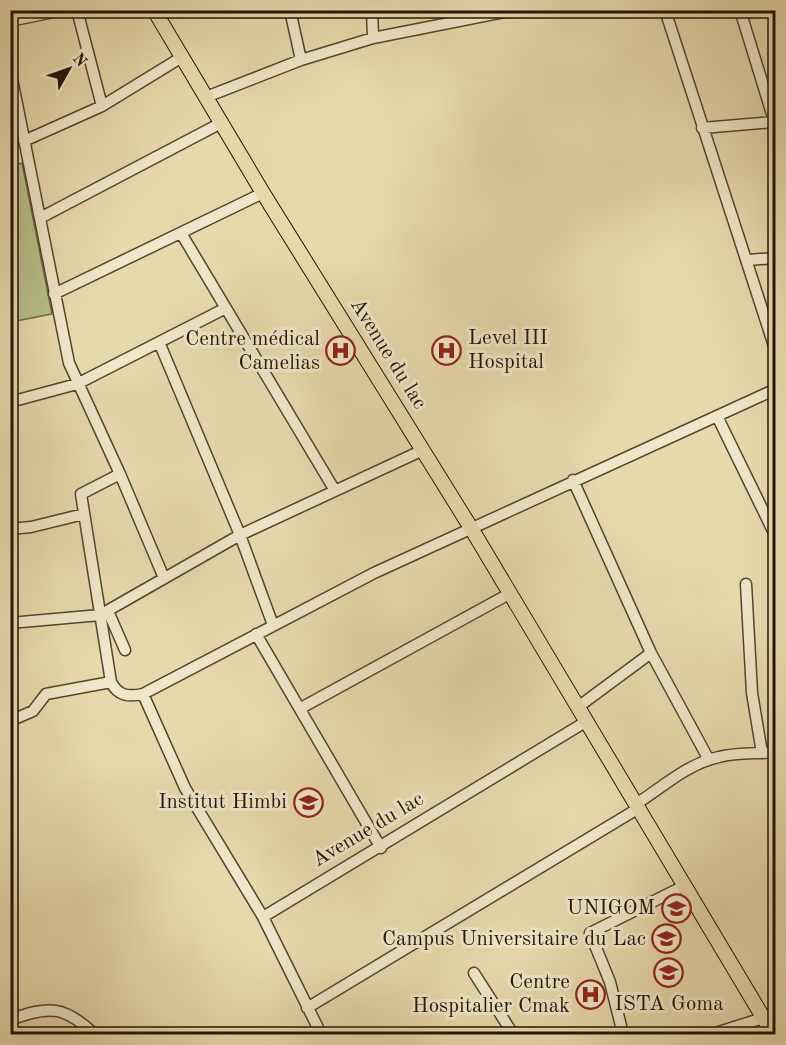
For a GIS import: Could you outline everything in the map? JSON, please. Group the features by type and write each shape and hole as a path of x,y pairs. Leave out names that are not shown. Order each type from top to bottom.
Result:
{"main road":[{"name":"Avenue du lac","path":"154,10 263,193 471,528 773,1035"}],"street":[{"path":"10,21 63,10"},
{"path":"77,10 102,106"},
{"path":"290,10 301,60"},
{"path":"372,10 373,38"},
{"path":"206,97 301,60 373,38 515,10"},
{"path":"665,10 776,352"},
{"path":"702,128 775,124 740,10"},
{"path":"24,141 102,106 182,57"},
{"path":"10,69 69,363 164,578"},
{"path":"40,218 221,123"},
{"path":"54,294 263,193"},
{"path":"181,233 334,489"},
{"path":"747,261 776,258"},
{"path":"10,402 77,384 226,308"},
{"path":"159,342 240,535 273,625"},
{"path":"120,474 82,491 84,514 104,613 111,682 122,694 131,696 143,694 374,573 776,389"},
{"path":"717,416 776,537"},
{"path":"10,623 104,613 240,535 334,489 423,450"},
{"path":"573,480 651,653 709,760"},
{"path":"10,529 31,527 84,514"},
{"path":"746,584 752,693 762,753"},
{"path":"301,708 509,594"},
{"path":"104,613 125,650"},
{"path":"256,633 381,848"},
{"path":"578,706 651,653"},
{"path":"10,721 33,711 43,695 111,682"},
{"path":"143,694 185,788 262,918 321,1035"},
{"name":"Avenue du lac","path":"262,918 381,848 587,721"},
{"path":"306,1008 638,806 676,775 709,760 776,752"},
{"path":"623,1035 610,982 590,933 684,886"},
{"path":"474,973 513,1035"},
{"path":"10,1020 33,1012 58,1009 76,1017 94,1035"},
{"path":"712,1035 763,1018"}],"green space":[{"path":"22,163 52,314 11,322 11,166"}],"place":[{"name":"Level III Hospital","path":"447,350"},
{"name":"Centre médical Camelias","path":"341,351"},
{"name":"Institut Himbi","path":"308,802"},
{"name":"UNIGOM","path":"676,908"},
{"name":"Campus Universitaire du Lac","path":"667,939"},
{"name":"ISTA Goma","path":"669,973"},
{"name":"Centre Hospitalier Cmak","path":"591,994"}]}
